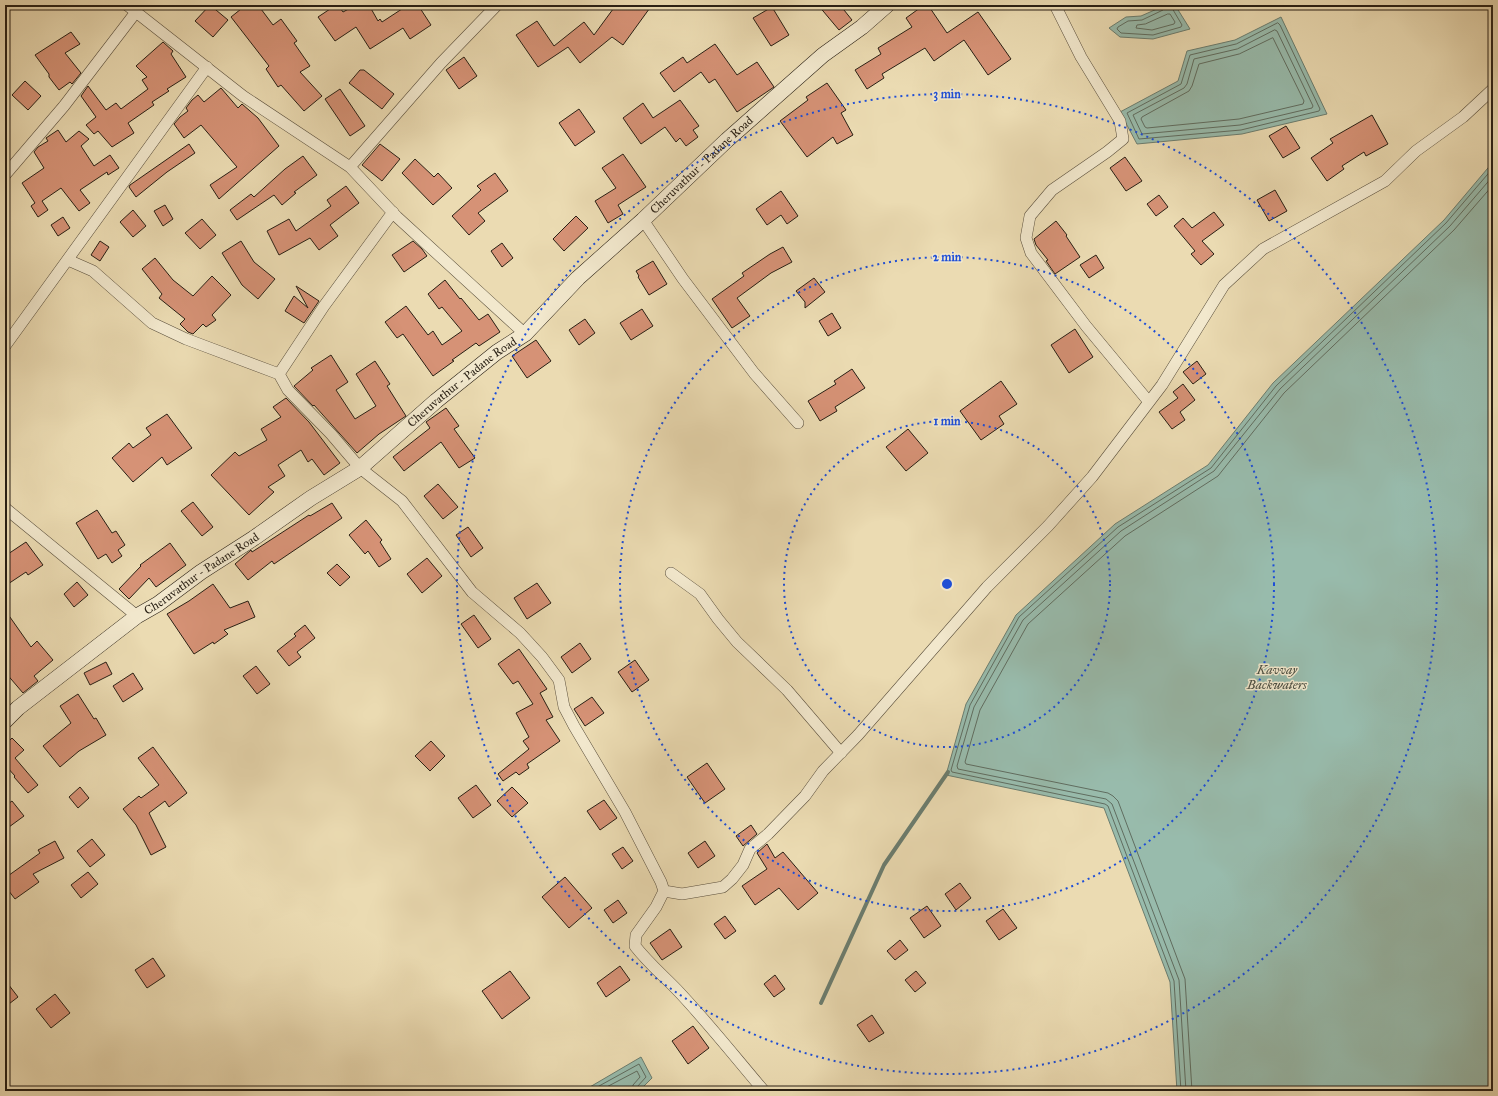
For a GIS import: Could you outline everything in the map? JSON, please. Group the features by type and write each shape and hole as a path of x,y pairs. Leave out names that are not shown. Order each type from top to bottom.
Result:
{"main road":[{"name":"Cheruvathur - Padane Road","path":"5,722 18,708 137,616 158,604 200,572 360,468 436,401 497,352 525,334 578,278 643,220 727,140 823,55 862,27 887,5"}],"street":[{"path":"350,167 441,63 497,5"},
{"path":"1055,5 1081,57 1120,121 1123,139 1107,152 1052,190 1030,216 1026,238 1031,253 1081,320 1149,402"},
{"path":"5,175 64,106 132,8 244,96 350,167 393,212 525,334"},
{"path":"5,346 207,67"},
{"path":"664,892 682,894 723,887 732,879 743,866 750,849 768,834 805,796 822,771 858,735 987,587 1048,526 1092,477 1162,385 1224,285 1263,249 1385,181 1416,151 1462,117 1493,89"},
{"path":"279,374 324,306 393,212"},
{"path":"643,220 683,279 754,373 798,423"},
{"path":"68,260 94,271 152,324 186,339 279,374 288,390 331,434 360,468 402,501 472,592 520,633 546,663 558,680 564,707 625,812 661,882 664,892 656,907 636,935 635,946 646,960 702,1017 764,1091"},
{"path":"5,508 137,616"},
{"path":"671,573 700,594 732,636 787,690 841,753"}],"water":[{"path":"1166,5 1175,5 1190,29 1153,39 1120,37 1109,28 1126,17 1141,16"},
{"path":"1281,17 1327,114 1242,134 1137,144 1120,112 1178,81 1187,51 1235,40"},
{"name":"Kavvay Backwaters","path":"1493,162 1493,1091 1177,1091 1170,982 1104,808 946,775 966,704 1016,615 1115,524 1208,465 1273,383 1444,220"},
{"path":"641,1057 652,1078 639,1091 583,1091"}],"building":[{"path":"210,5 228,20 213,37 195,21"},
{"path":"246,5 258,5 273,25 281,19 297,41 294,43 310,66 300,72 322,96 304,111 281,85 278,87 266,69 269,66 231,17"},
{"path":"338,5 343,12 356,5 369,5 378,21 380,19 382,22 408,5 418,5 431,25 410,39 403,28 370,49 356,27 335,41 318,17"},
{"path":"616,5 652,5 623,45 612,37 580,63 568,47 538,67 516,35 537,21 554,46 584,22 594,35"},
{"path":"818,5 840,5 852,20 839,30"},
{"path":"924,5 928,5 947,33 978,12 1011,59 988,75 964,40 934,61 925,48 882,74 884,78 867,89 855,70 881,54 878,48 912,27 906,18"},
{"path":"772,7 789,35 771,46 753,18"},
{"path":"71,32 80,44 65,53 81,73 72,84 70,82 59,90 35,55"},
{"path":"163,42 173,51 171,54 186,77 167,89 169,91 152,102 154,105 128,123 134,133 112,147 98,131 94,134 86,125 96,117 81,96 88,86 106,110 116,103 121,109 148,89 142,80 147,77 136,66"},
{"path":"715,44 737,75 757,62 774,87 737,112 715,79 709,83 701,72 674,92 660,73 683,57 687,63"},
{"path":"464,57 477,76 459,89 446,70"},
{"path":"360,70 364,70 394,94 382,109 349,83"},
{"path":"25,81 41,96 28,110 12,95"},
{"path":"827,83 846,110 841,113 853,135 837,144 833,137 807,157 780,121 808,100 806,97"},
{"path":"221,88 238,108 242,104 258,118 279,146 219,199 210,185 237,167 201,125 184,138 174,124 188,111 186,108 198,95 204,102"},
{"path":"340,89 365,126 350,136 325,99"},
{"path":"680,100 699,126 693,130 698,137 686,146 680,138 676,142 665,127 641,144 623,118 643,103 653,118"},
{"path":"579,109 595,132 575,146 559,123"},
{"path":"1372,115 1388,144 1366,156 1364,152 1342,166 1344,169 1327,181 1311,158 1333,143 1330,139"},
{"path":"1286,126 1300,148 1283,158 1269,136"},
{"path":"58,130 66,142 79,131 89,139 81,146 94,166 110,155 119,168 108,175 107,172 80,190 90,203 79,211 61,188 42,201 48,210 38,217 31,206 35,203 22,183 44,168 34,152 38,147 48,141 46,138"},
{"path":"189,144 195,153 167,172 136,197 129,187 130,185"},
{"path":"380,144 400,159 382,181 362,165"},
{"path":"623,154 646,187 618,205 623,214 608,223 595,201 616,188 602,168"},
{"path":"303,156 317,175 294,192 296,193 282,205 274,195 237,220 230,210 251,194 254,197 285,169"},
{"path":"1125,157 1142,181 1126,191 1110,168"},
{"path":"415,159 434,177 438,173 452,188 433,205 402,173"},
{"path":"495,173 508,191 478,213 485,221 469,235 452,216 481,190 477,186"},
{"path":"346,186 359,203 330,225 338,236 319,250 310,238 279,255 267,231 289,219 296,231 331,206 327,200"},
{"path":"1275,190 1287,211 1269,221 1257,200"},
{"path":"781,191 798,216 787,224 781,215 767,225 756,209"},
{"path":"1159,195 1168,207 1156,216 1147,204"},
{"path":"165,205 173,219 163,226 154,211"},
{"path":"133,210 146,226 133,237 120,222"},
{"path":"1214,212 1224,225 1202,241 1214,254 1201,265 1191,254 1195,251 1174,226 1183,218 1192,228"},
{"path":"576,216 588,228 564,251 553,239"},
{"path":"63,217 70,228 58,236 51,225"},
{"path":"202,219 216,235 200,249 185,233"},
{"path":"1056,221 1067,235 1066,236 1080,257 1055,274 1046,261 1048,260 1036,245 1034,239"},
{"path":"100,241 109,247 100,261 91,255"},
{"path":"241,241 254,262 275,279 258,299 242,285 222,253"},
{"path":"413,241 427,256 404,272 392,255"},
{"path":"502,243 513,258 502,267 491,251"},
{"path":"783,247 792,262 771,273 737,298 750,316 732,328 712,299 744,276 742,273"},
{"path":"1096,255 1104,268 1089,278 1080,265"},
{"path":"155,258 173,280 193,296 212,276 231,295 212,315 216,320 206,327 203,324 193,334 188,332 180,324 185,319 159,298 162,294 142,269"},
{"path":"653,261 667,284 649,295 636,271"},
{"path":"814,278 825,292 805,308 805,302 796,291"},
{"path":"445,280 479,320 488,314 500,332 479,346 476,343 433,376 403,334 397,338 385,322 406,306 428,335 433,331 442,345 462,331 442,307 439,309 428,294"},
{"path":"296,286 319,301 304,323 285,311 294,296 308,308"},
{"path":"642,309 653,326 631,340 620,323"},
{"path":"832,313 841,328 828,336 819,321"},
{"path":"585,319 595,333 579,345 569,330"},
{"path":"1075,329 1093,357 1069,373 1051,345"},
{"path":"536,340 551,361 527,378 512,356"},
{"path":"331,355 348,382 336,390 355,419 376,406 356,374 375,361 390,384 387,386 406,416 379,434 357,453 314,405 313,406 294,386 313,370 311,368"},
{"path":"1197,361 1206,374 1193,384 1183,372"},
{"path":"852,369 865,388 835,407 837,411 820,421 808,401 836,384 834,381"},
{"path":"1001,381 1017,404 999,416 1004,424 981,440 960,411"},
{"path":"1183,384 1195,400 1180,412 1185,420 1172,429 1159,412 1178,398 1173,392"},
{"path":"286,398 309,422 340,463 324,475 312,459 308,462 301,450 278,465 285,476 268,487 274,492 249,515 211,475 235,452 239,456 267,440 261,429 281,417 273,407"},
{"path":"446,408 459,426 454,429 475,458 459,468 441,442 404,471 393,457 430,428 426,422"},
{"path":"167,414 192,448 167,465 162,457 133,482 112,458 129,443 133,448 151,435 146,428"},
{"path":"908,429 928,453 906,471 886,447"},
{"path":"438,484 458,507 443,519 424,496"},
{"path":"193,502 213,527 202,536 181,511"},
{"path":"332,503 342,518 274,564 272,561 248,580 235,564 251,550 252,552 309,515 310,516"},
{"path":"97,510 112,533 116,531 125,545 118,550 122,556 112,563 106,554 98,559 76,523"},
{"path":"366,520 382,540 380,542 391,559 379,567 368,551 365,554 349,535"},
{"path":"468,527 483,548 471,557 456,535"},
{"path":"26,542 43,565 28,575 26,572 5,586 5,556"},
{"path":"170,543 186,565 156,587 149,578 129,599 119,589 141,566 140,565"},
{"path":"427,558 442,576 422,593 407,574"},
{"path":"337,564 350,577 340,586 327,573"},
{"path":"77,582 88,595 74,607 64,594"},
{"path":"537,583 551,603 527,619 514,598"},
{"path":"213,584 230,608 248,601 255,617 224,630 228,634 214,644 213,642 194,654 167,614"},
{"path":"5,610 31,647 37,641 53,660 34,676 38,681 23,693 5,672"},
{"path":"474,615 491,639 478,648 461,624"},
{"path":"305,625 315,638 297,652 301,657 289,666 277,651 296,636 294,634"},
{"path":"580,643 591,659 572,673 561,657"},
{"path":"519,649 547,689 540,693 553,717 546,720 560,741 527,764 529,768 519,775 516,772 503,781 498,774 529,749 523,741 529,737 516,713 533,704 518,681 513,684 498,664"},
{"path":"635,660 649,680 632,692 618,672"},
{"path":"106,662 112,674 90,685 84,673"},
{"path":"256,666 270,684 257,694 243,676"},
{"path":"133,673 143,689 123,702 113,686"},
{"path":"78,694 94,719 96,718 106,735 79,751 60,767 43,746 71,723 60,706"},
{"path":"592,697 604,713 585,726 574,709"},
{"path":"12,738 24,750 15,758 38,785 28,793 14,777 15,776 6,766 5,767 5,745"},
{"path":"431,741 445,756 430,771 415,756"},
{"path":"153,747 187,793 169,807 165,801 149,813 166,847 151,855 136,825 123,809 139,796 141,798 159,785 138,758"},
{"path":"707,763 725,789 705,803 687,777"},
{"path":"476,785 491,805 473,818 458,798"},
{"path":"80,787 89,798 78,808 69,797"},
{"path":"512,787 528,803 512,817 497,801"},
{"path":"604,800 617,818 600,830 587,811"},
{"path":"12,801 24,816 9,827 5,822 5,806"},
{"path":"751,825 757,834 743,846 736,836"},
{"path":"92,839 105,855 90,867 77,851"},
{"path":"55,841 64,858 33,874 39,882 15,899 5,886 5,878 40,853 38,850"},
{"path":"705,841 715,856 698,868 688,853"},
{"path":"767,844 775,858 783,852 818,893 798,910 779,888 755,905 742,886 767,869 757,853"},
{"path":"623,847 633,861 622,869 612,854"},
{"path":"88,872 98,884 81,898 71,885"},
{"path":"565,877 592,908 569,928 542,897"},
{"path":"960,883 971,898 956,910 945,894"},
{"path":"618,900 627,913 613,923 604,910"},
{"path":"927,906 941,926 924,938 910,918"},
{"path":"1003,909 1017,928 999,940 986,921"},
{"path":"725,916 736,931 725,939 714,924"},
{"path":"670,929 682,947 662,960 650,943"},
{"path":"900,940 908,950 895,960 887,951"},
{"path":"153,958 165,976 147,988 135,970"},
{"path":"620,966 630,980 606,997 597,983"},
{"path":"510,971 530,998 502,1019 482,991"},
{"path":"916,971 926,983 915,992 905,980"},
{"path":"775,975 785,989 774,997 764,984"},
{"path":"5,980 18,997 5,1007"},
{"path":"55,994 70,1013 51,1028 36,1009"},
{"path":"872,1015 884,1033 869,1042 857,1025"},
{"path":"693,1026 709,1048 688,1064 672,1041"}],"waterway":[{"path":"821,1003 884,865 948,772"}]}
